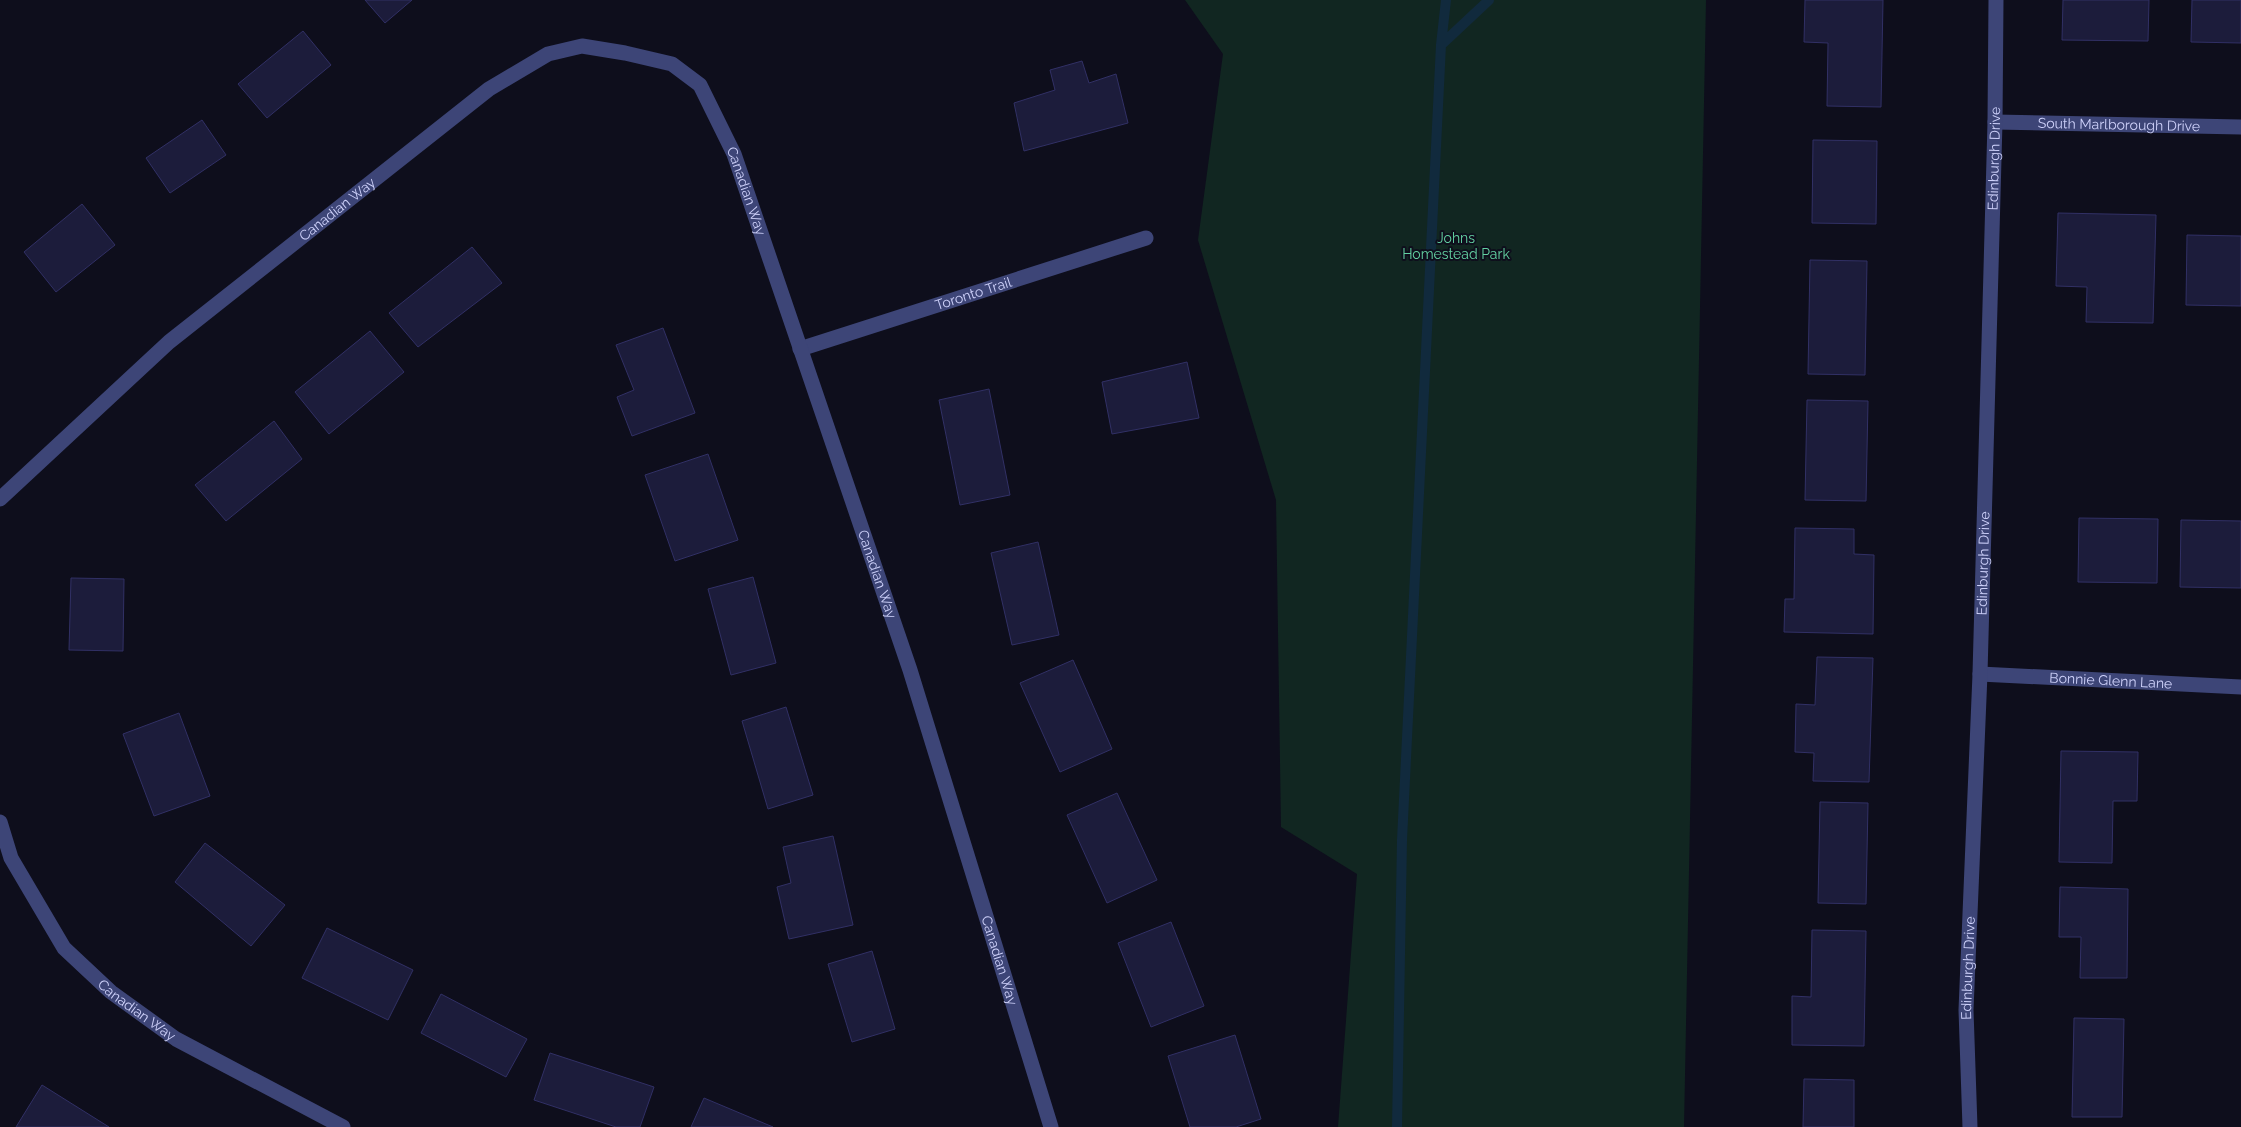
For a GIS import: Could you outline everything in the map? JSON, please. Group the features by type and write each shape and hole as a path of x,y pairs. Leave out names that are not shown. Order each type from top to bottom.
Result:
{"street":[{"name":"Edinburgh Drive","path":"1970,1127 1966,1010 1980,674 1995,122 1996,0"},
{"name":"Canadian Way","path":"0,499 169,342 481,96 548,54 582,46 625,52 672,64 700,84 734,154 910,670 1051,1127"},
{"name":"South Marlborough Drive","path":"1995,122 2241,127"},
{"name":"Toronto Trail","path":"800,349 1146,238"},
{"name":"Bonnie Glenn Lane","path":"1980,674 2241,687"},
{"name":"Canadian Way","path":"0,822 11,858 64,948 111,992 176,1039 343,1127"}],"green space":[{"name":"Johns Homestead Park","path":"1185,0 1706,0 1684,1127 1338,1127 1357,874 1281,827 1276,500 1198,240 1223,54"}],"building":[{"path":"365,0 412,0 385,23"},
{"path":"1805,0 1883,0 1881,107 1827,106 1828,43 1804,42"},
{"path":"2063,0 2149,0 2148,41 2062,40"},
{"path":"2192,0 2241,0 2241,43 2191,42"},
{"path":"303,31 331,65 267,118 238,84"},
{"path":"1082,61 1089,83 1116,74 1128,123 1024,151 1014,103 1055,90 1050,70"},
{"path":"202,120 226,155 170,193 146,158"},
{"path":"1813,140 1877,141 1876,224 1812,223"},
{"path":"82,204 115,245 56,292 24,252"},
{"path":"2058,213 2156,215 2153,323 2086,322 2087,287 2056,286"},
{"path":"2187,235 2241,236 2241,306 2186,305"},
{"path":"472,247 502,283 418,347 389,313"},
{"path":"1810,260 1867,261 1865,375 1808,374"},
{"path":"663,328 695,413 632,436 617,397 634,390 616,345"},
{"path":"370,331 404,372 329,434 295,392"},
{"path":"1187,362 1199,418 1112,434 1102,382"},
{"path":"989,389 1010,495 960,505 939,400"},
{"path":"1807,400 1868,401 1866,501 1805,500"},
{"path":"274,421 302,459 226,521 195,485"},
{"path":"708,454 738,540 675,561 645,475"},
{"path":"2079,518 2158,519 2157,583 2078,582"},
{"path":"2181,520 2241,521 2241,588 2180,587"},
{"path":"1795,528 1854,529 1854,554 1874,555 1873,634 1784,632 1785,599 1794,599"},
{"path":"1038,542 1059,635 1012,645 991,553"},
{"path":"753,577 776,663 731,675 708,589"},
{"path":"71,578 124,579 123,651 69,650"},
{"path":"1817,657 1873,658 1869,782 1813,781 1814,753 1795,752 1796,704 1815,705"},
{"path":"1073,660 1112,749 1060,772 1020,683"},
{"path":"786,707 813,795 768,809 742,721"},
{"path":"179,713 210,796 154,816 123,734"},
{"path":"2061,751 2138,752 2137,801 2113,801 2112,863 2059,862"},
{"path":"1117,793 1157,880 1107,903 1067,815"},
{"path":"1820,802 1868,803 1866,904 1818,903"},
{"path":"833,836 853,925 789,939 777,887 791,883 783,847"},
{"path":"205,843 285,905 251,946 175,882"},
{"path":"2060,887 2128,889 2127,978 2080,978 2081,937 2059,937"},
{"path":"1171,922 1204,1006 1151,1027 1118,943"},
{"path":"327,928 413,970 388,1020 302,978"},
{"path":"1812,930 1866,931 1864,1046 1792,1045 1792,996 1811,997"},
{"path":"872,951 895,1029 852,1042 828,964"},
{"path":"441,994 527,1039 506,1077 421,1033"},
{"path":"2074,1018 2124,1019 2122,1117 2072,1117"},
{"path":"1235,1035 1261,1119 1236,1127 1190,1127 1168,1056"},
{"path":"550,1053 654,1087 640,1127 616,1127 534,1100"},
{"path":"1804,1079 1854,1080 1854,1127 1803,1127"},
{"path":"42,1085 109,1127 16,1127"},
{"path":"704,1098 773,1127 691,1127"}],"waterway":[{"path":"1397,1127 1402,840 1441,45 1446,0"},
{"path":"1441,45 1489,0"}]}
